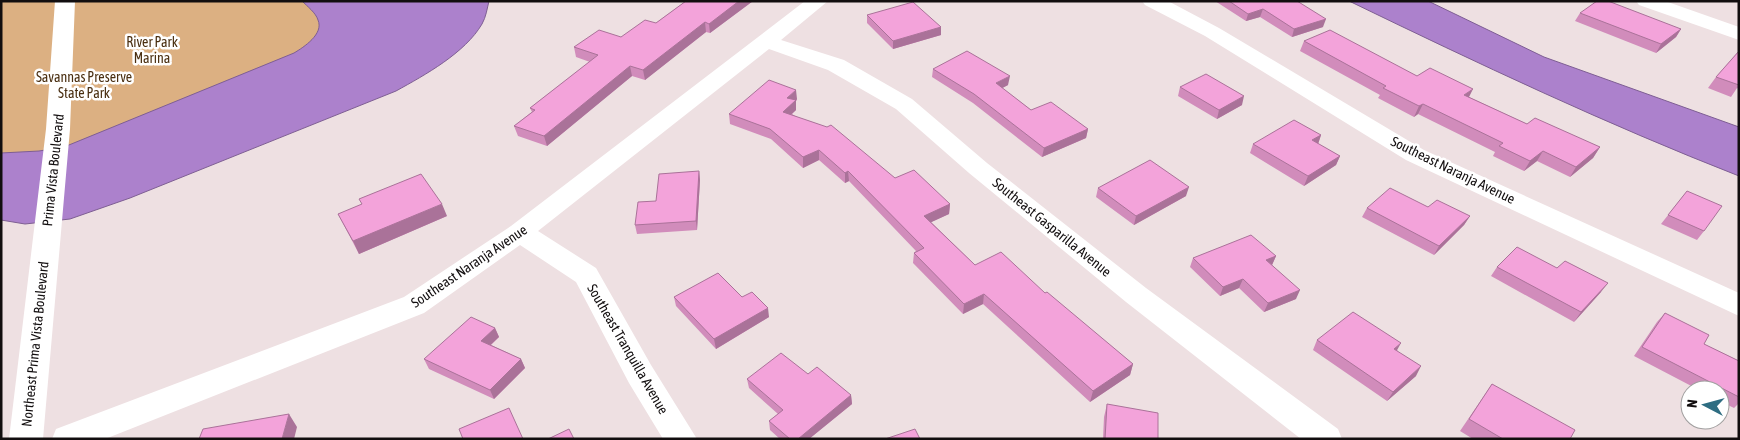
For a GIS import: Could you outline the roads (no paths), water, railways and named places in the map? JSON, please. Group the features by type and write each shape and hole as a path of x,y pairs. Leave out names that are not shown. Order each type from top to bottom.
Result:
{"main road":[{"name":"Prima Vista Boulevard","path":"44,250 58,129 66,1"},
{"name":"Northeast Prima Vista Boulevard","path":"26,439 44,250"}],"street":[{"name":"Southeast Naranja Avenue","path":"68,439 414,305 520,232 818,1"},
{"name":"Southeast Naranja Avenue","path":"1152,1 1212,32 1415,155 1739,304"},
{"path":"1646,1 1739,34"},
{"name":"Southeast Gasparilla Avenue","path":"764,41 836,65 904,104 978,168 1136,296 1326,439"},
{"name":"Southeast Tranquilla Avenue","path":"520,232 586,275 640,374 681,439"}],"park label":[{"name":"River Park Marina","path":"152,50"},
{"name":"Savannas Preserve State Park","path":"84,86"}]}
